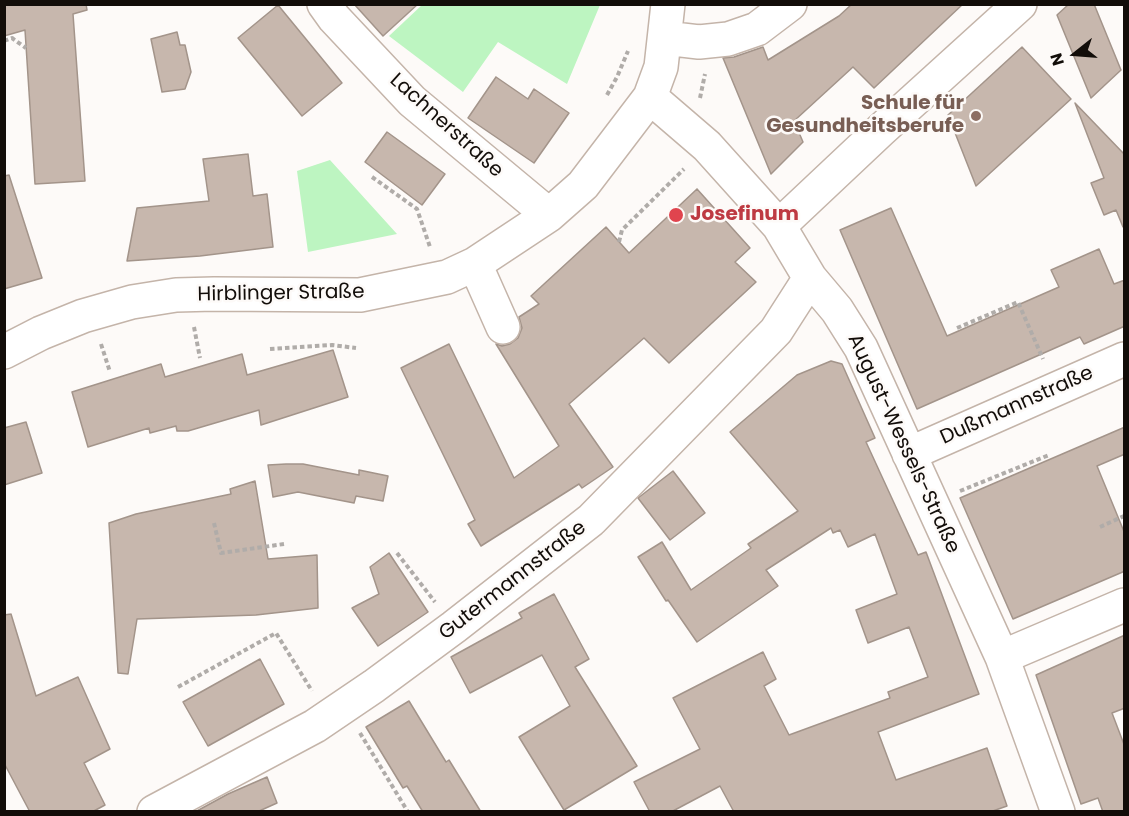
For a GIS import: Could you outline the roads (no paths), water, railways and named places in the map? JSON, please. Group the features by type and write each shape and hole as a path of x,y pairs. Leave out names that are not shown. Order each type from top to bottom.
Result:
{"street":[{"name":"Lachnerstraße","path":"324,4 334,18 412,101 549,215"},
{"name":"Hirblinger Straße","path":"4,352 41,333 83,316 132,302 176,295 360,295 441,278 475,264 549,215 583,185 650,97 661,67 668,4"},
{"path":"665,38 699,42 728,39 757,28 790,4"},
{"path":"779,226 880,130 1020,4"},
{"name":"August-Wessels-Straße","path":"650,97 707,146 779,226 810,278 837,310 861,348 1002,657 1058,812"},
{"path":"475,264 503,327"},
{"name":"Gutermannstraße","path":"154,812 336,712 404,666 591,520 776,332 810,278"},
{"name":"Dußmannstraße","path":"909,454 1125,359"},
{"path":"1002,657 1125,605"}],"place":[{"name":"Schule für Gesundheitsberufe","path":"976,116"},
{"name":"Josefinum","path":"676,215"}]}
